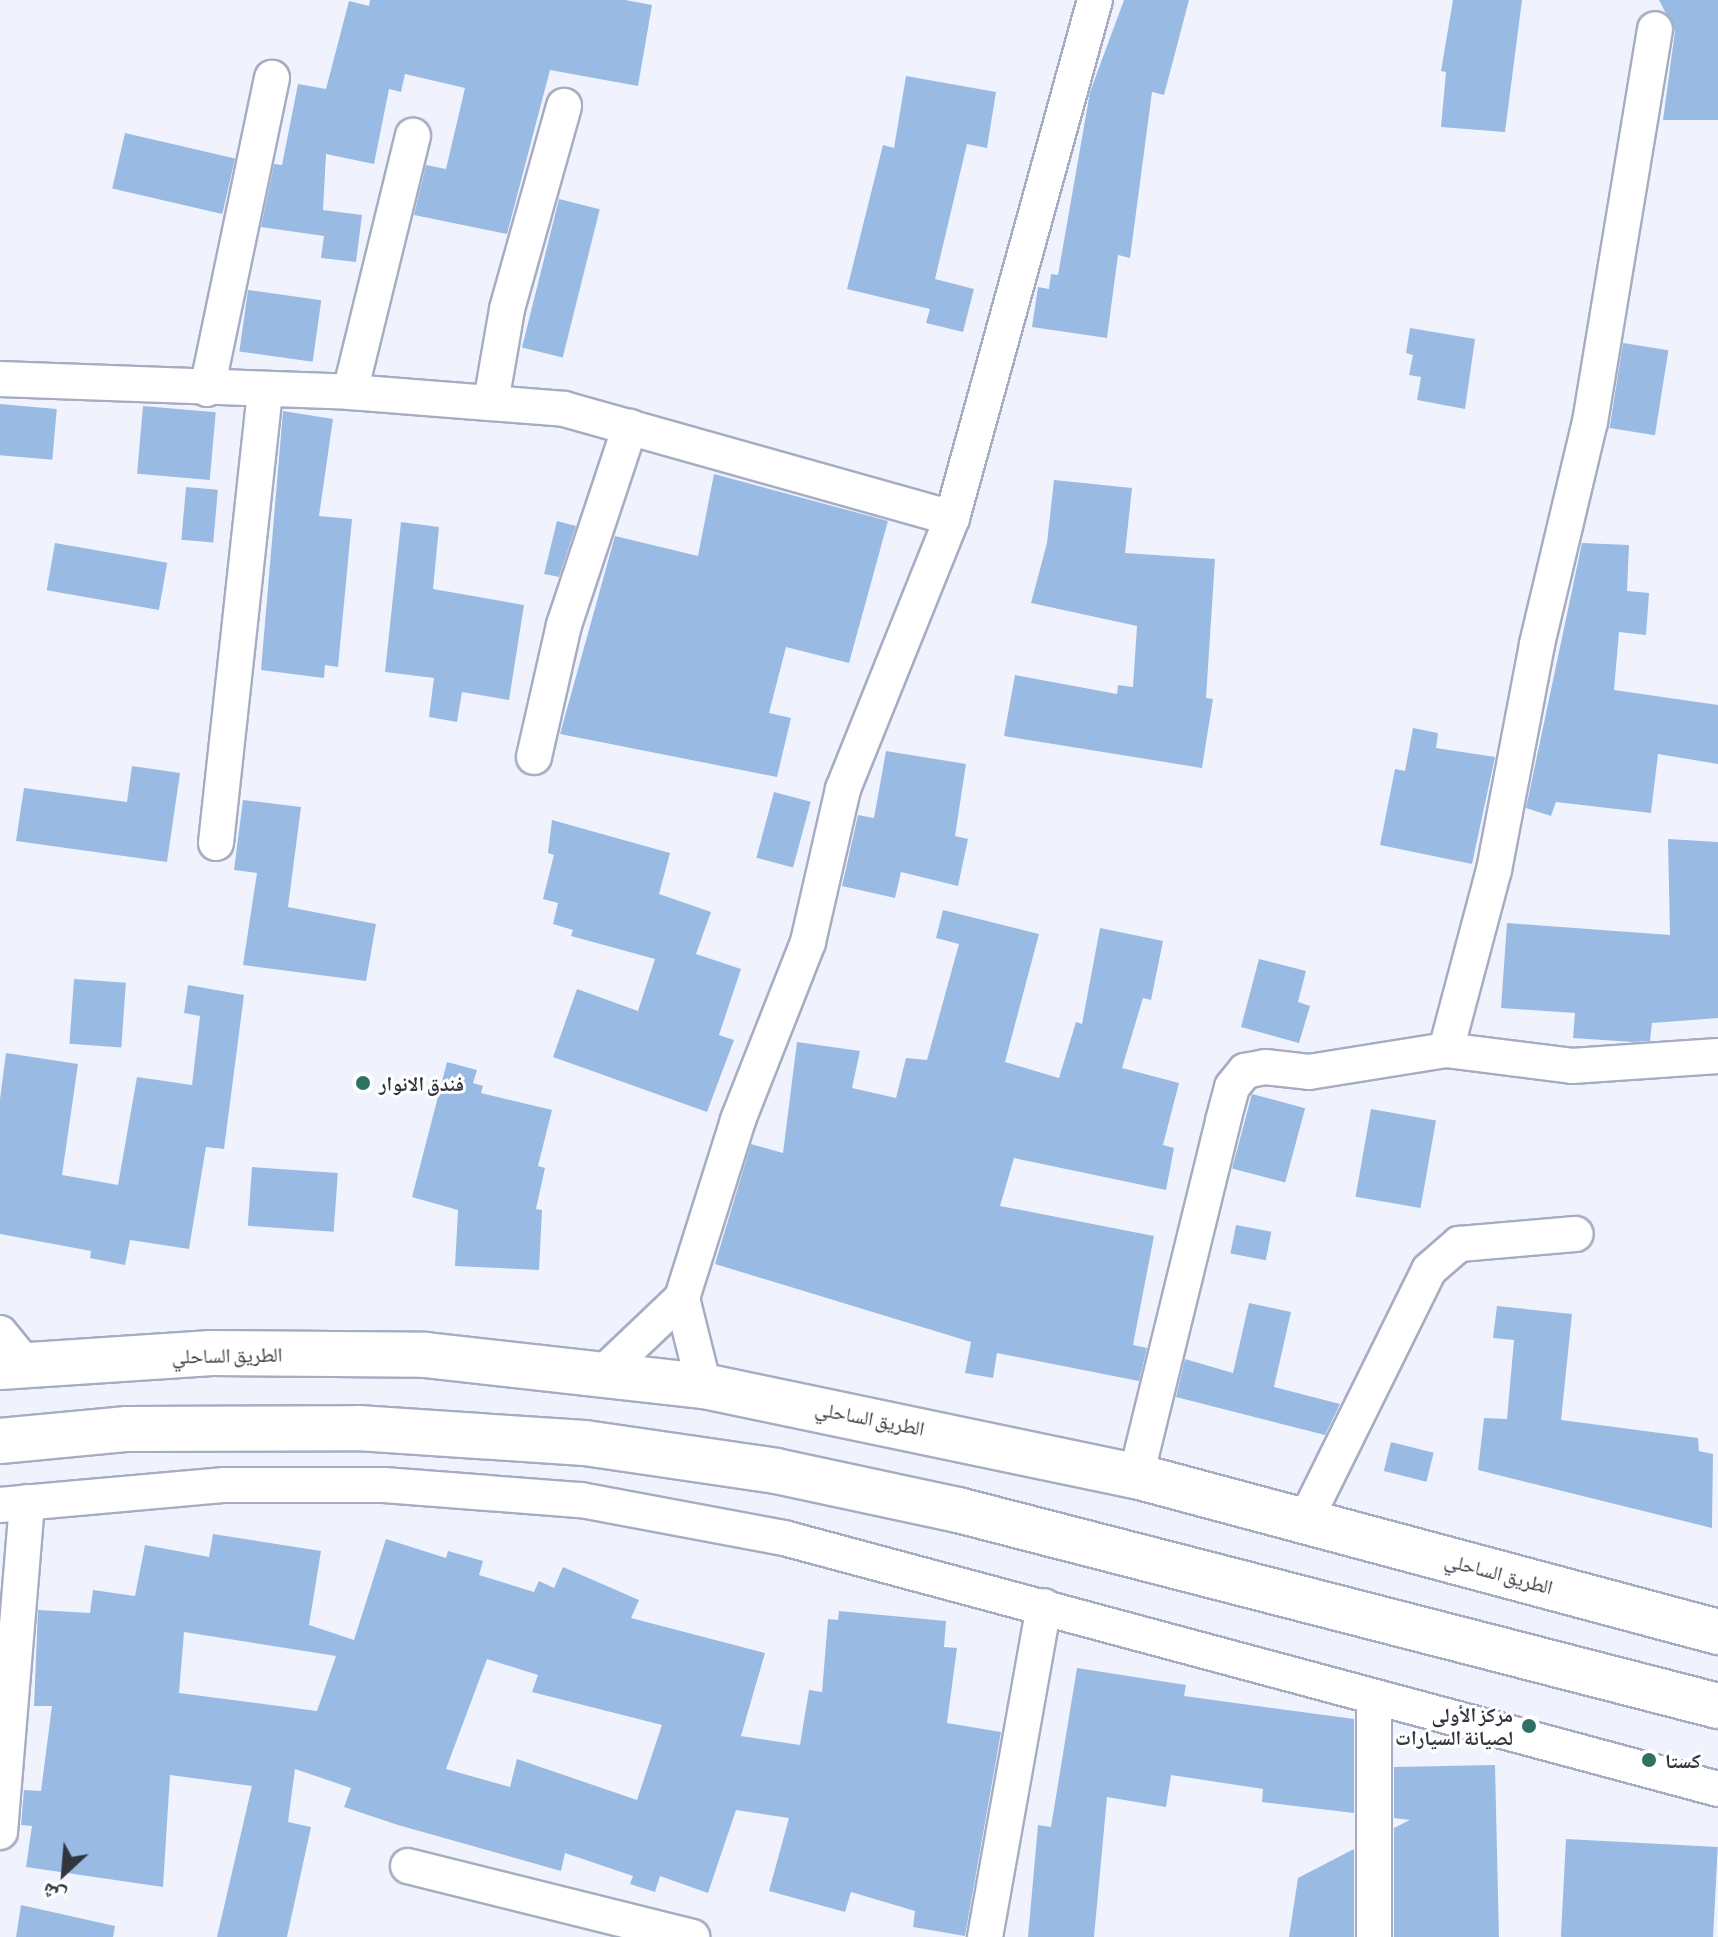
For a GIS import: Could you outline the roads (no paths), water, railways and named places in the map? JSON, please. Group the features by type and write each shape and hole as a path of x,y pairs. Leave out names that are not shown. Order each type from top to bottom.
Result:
{"highway":[{"name":"الطريق الساحلي","path":"9,1355 426,1355 704,1386 1136,1476 1718,1632"},
{"path":"0,1441 127,1429 358,1428 585,1443 776,1471 958,1510 1718,1706"}],"street":[{"path":"601,1375 682,1298 738,1120 808,942 843,789 952,518 1095,0"},
{"path":"1446,1050 1494,870 1537,644 1590,422 1655,29"},
{"path":"207,389 272,78"},
{"path":"491,402 507,309 564,106"},
{"path":"350,392 413,136"},
{"path":"0,379 350,392 564,409 952,518"},
{"path":"216,843 265,390"},
{"path":"534,757 564,625 630,427"},
{"path":"1136,1476 1232,1087 1245,1071 1265,1067 1309,1072 1446,1050 1572,1066 1718,1056"},
{"path":"1305,1521 1429,1270 1459,1244 1576,1234"},
{"path":"682,1298 704,1386"},
{"path":"0,1832 13,1504 225,1485 384,1485 581,1500 784,1538 1044,1606 1374,1701 1718,1789"},
{"path":"985,1937 1044,1606"},
{"path":"1374,1701 1374,1937"},
{"path":"408,1866 692,1937"}],"place":[{"name":"فندق الانوار","path":"363,1083"},
{"name":"مركز الأولى لصيانة السيارات","path":"1529,1726"},
{"name":"كستا","path":"1649,1760"}]}
